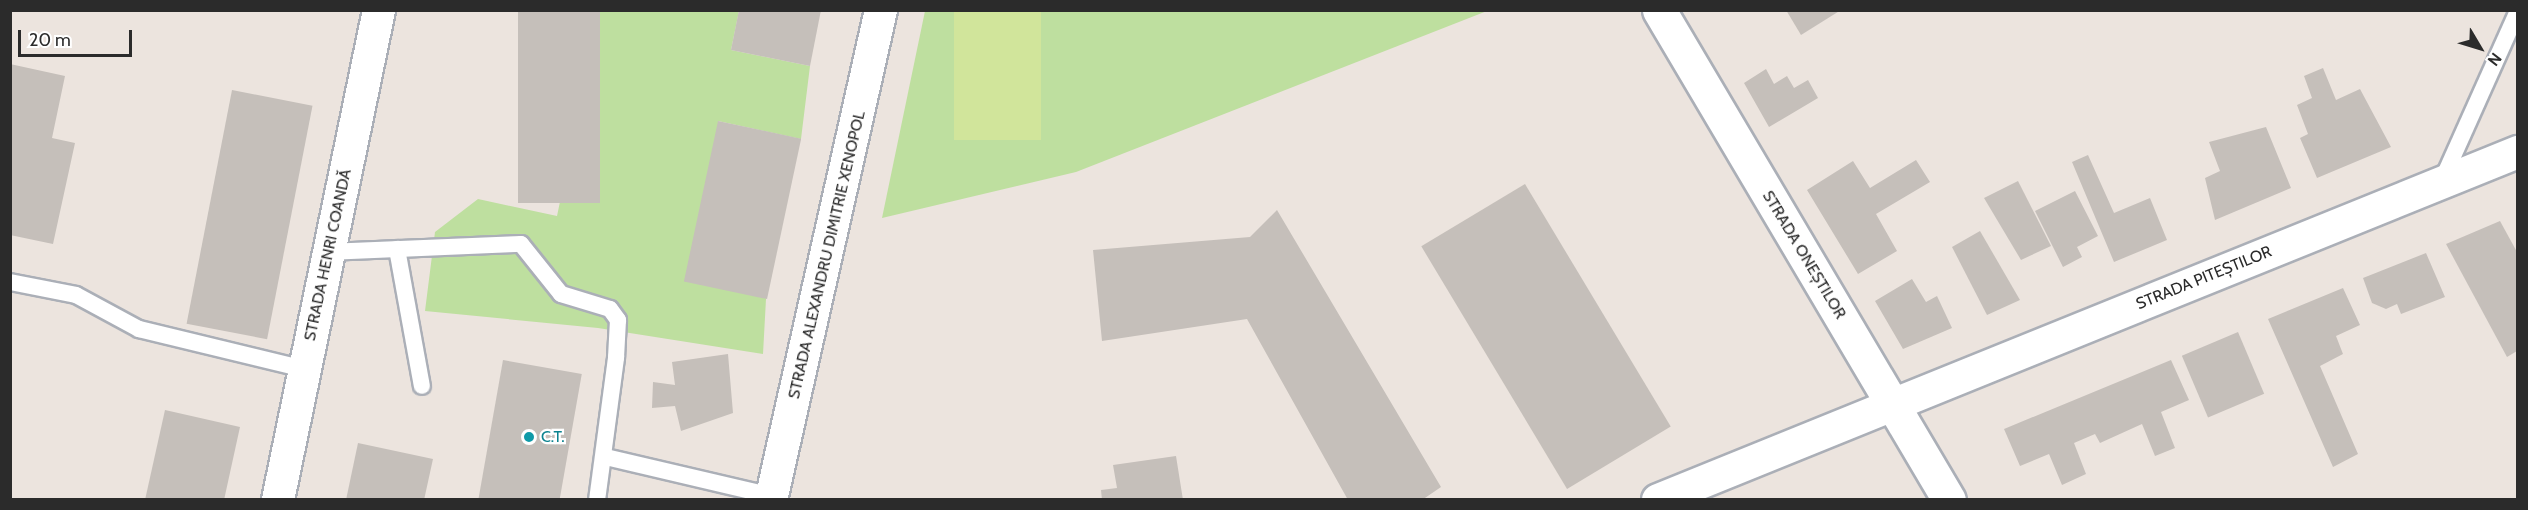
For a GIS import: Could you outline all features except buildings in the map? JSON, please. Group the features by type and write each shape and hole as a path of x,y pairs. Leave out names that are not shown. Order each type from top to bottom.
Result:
{"street":[{"name":"STRADA HENRI COANDĂ","path":"278,500 327,252 379,10"},
{"name":"STRADA ALEXANDRU DIMITRIE XENOPOL","path":"772,498 881,10"},
{"name":"STRADA ONEȘTILOR","path":"1659,10 1949,500"},
{"name":"STRADA PITEȘTILOR","path":"1658,500 1890,402 2441,184 2515,159"}],"lane":[{"path":"2441,184 2517,11"},
{"path":"327,252 521,244 561,294 610,309 618,320 606,457 597,500"},
{"path":"397,249 422,386"},
{"path":"10,282 76,295 139,329 304,369"},
{"path":"606,457 772,498"}],"green space":[{"path":"600,11 739,11 731,50 810,66 801,139 718,121 766,299 763,354 598,328 425,311 435,232 478,199 557,216"},
{"path":"925,11 1487,11 1076,172 882,218"},
{"path":"954,11 1041,11 1041,140 954,140"}],"place":[{"name":"C.T.","path":"529,437"}]}
